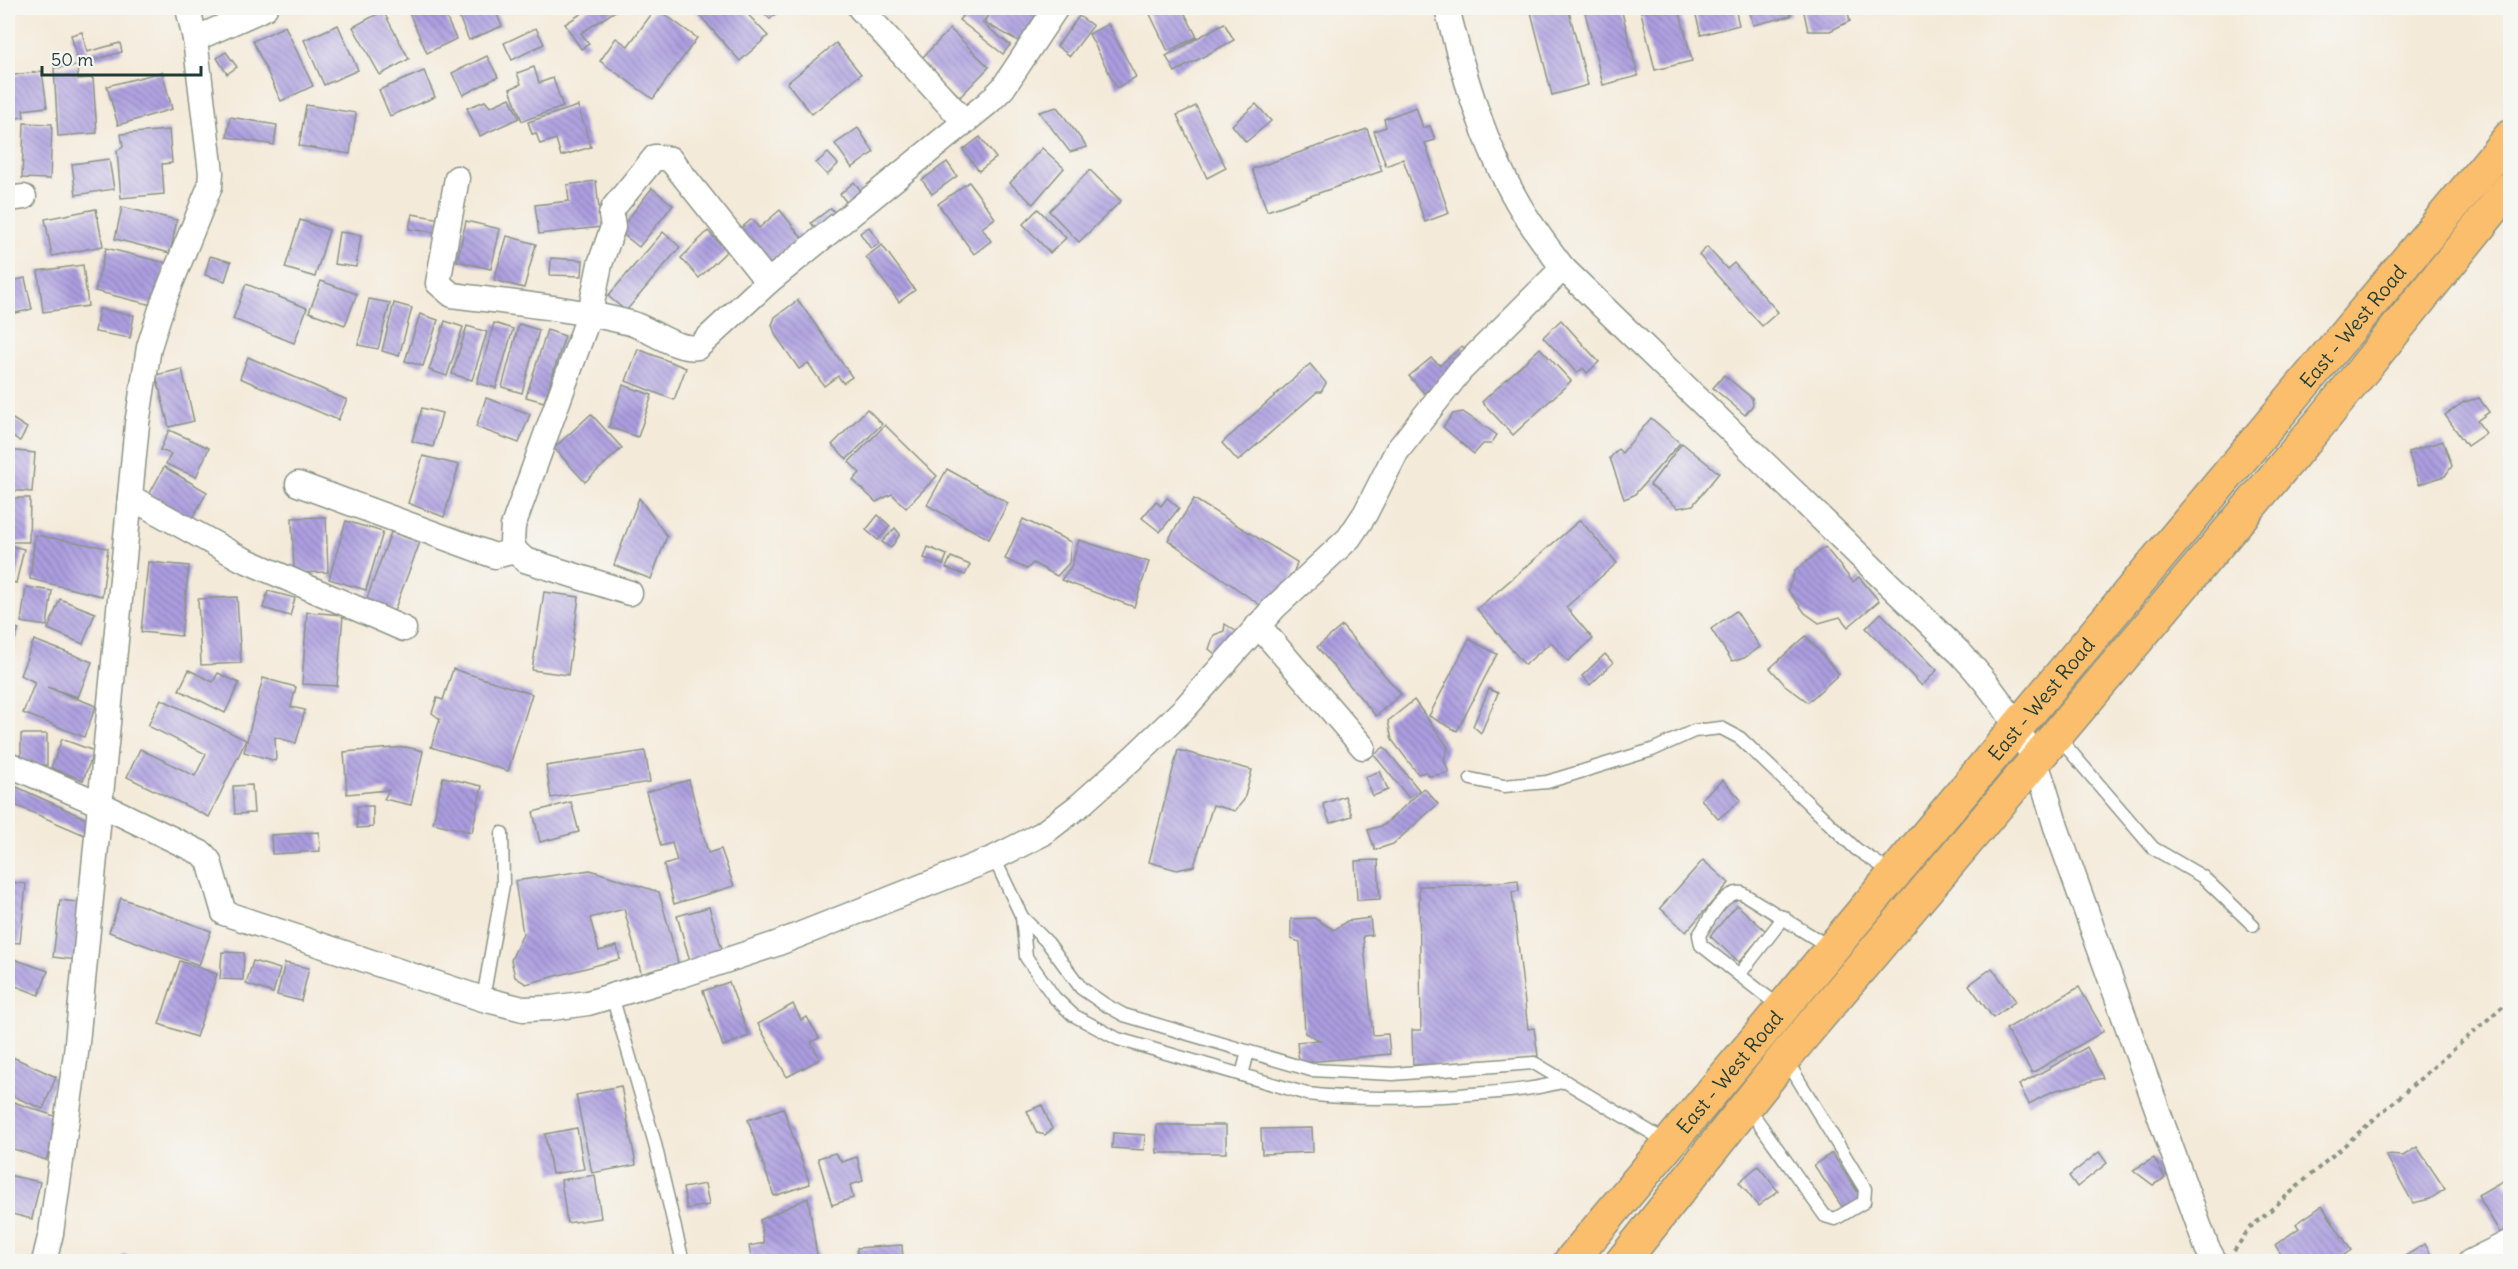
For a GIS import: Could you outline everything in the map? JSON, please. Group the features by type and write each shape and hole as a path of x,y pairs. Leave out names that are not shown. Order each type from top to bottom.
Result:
{"main road":[{"name":"East - West Road","path":"1570,1262 2511,137"},
{"name":"East - West Road","path":"1622,1262 1785,1058 2325,417 2511,188"}],"street":[{"path":"44,1262 51,1233 76,1053 130,497 149,347 163,303 210,186 195,39 188,8"},
{"path":"195,39 265,8"},
{"path":"860,8 965,122"},
{"path":"457,178 438,283 452,295 590,313 641,326 689,348 698,347 768,282 965,122 1003,88 1056,8"},
{"path":"1447,8 1473,97 1501,169 1528,219 1563,268 1961,654 1994,690 2018,728 2035,762 2207,1248 2224,1257"},
{"path":"630,593 525,560 515,551 512,541 513,526 520,505 590,313 600,264 613,227 611,215 614,207 655,157 670,159 768,282"},
{"path":"8,764 100,804 203,854 209,861 224,913 483,999 523,1009 552,1008 612,996 777,944 994,858 1042,834 1080,805 1185,708 1258,625 1348,538 1365,514 1397,451 1453,380 1563,268"},
{"path":"298,484 495,556 515,551"},
{"path":"130,497 240,558 404,629"},
{"path":"1258,625 1363,747"},
{"path":"2470,1262 2511,1242"}],"lane":[{"path":"1471,779 1504,786 1547,782 1652,750 1694,731 1721,728 1740,738 1856,849 1895,874"},
{"path":"2057,736 2154,848 2203,877 2253,925"},
{"path":"483,999 503,885 502,832"},
{"path":"994,858 1022,916 1048,943 1081,988 1124,1015 1311,1070 1332,1073 1393,1074 1534,1063 1669,1143"},
{"path":"1782,1009 1698,940 1699,935 1722,903 1731,894 1742,894 1784,917 1832,949"},
{"path":"1022,916 1026,957 1054,997 1073,1016 1118,1039 1307,1094 1398,1099 1535,1090 1565,1081"},
{"path":"1739,975 1784,917"},
{"path":"612,996 654,1140 683,1262"},
{"path":"1242,1075 1248,1052"},
{"path":"1747,1106 1825,1216 1835,1219 1864,1202 1865,1189 1785,1058"}],"path":[{"path":"2224,1257 2249,1229 2511,1000"}],"building":[{"path":"407,8 442,8 456,39 427,53"},
{"path":"455,8 494,8 502,26 469,40"},
{"path":"590,8 620,8 581,33 589,44 581,49 565,24"},
{"path":"656,8 697,38 653,99 600,61 616,38 628,46"},
{"path":"701,8 742,8 768,36 740,61 697,12"},
{"path":"759,8 782,8 770,19"},
{"path":"969,8 987,8 991,11 993,8 1043,8 1024,44 985,23 990,13 982,23 1010,45 1003,54 959,20"},
{"path":"1147,8 1182,8 1197,37 1168,51"},
{"path":"1530,8 1568,8 1588,85 1552,95"},
{"path":"1584,8 1621,8 1638,76 1603,85"},
{"path":"1640,8 1679,8 1692,61 1655,70"},
{"path":"1694,8 1735,8 1739,25 1701,35"},
{"path":"1749,8 1789,8 1791,16 1753,25"},
{"path":"1803,8 1847,8 1850,21 1830,31 1808,31"},
{"path":"383,11 409,59 380,75 353,27"},
{"path":"1079,16 1093,26 1070,56 1057,46"},
{"path":"1224,23 1234,40 1175,72 1166,56"},
{"path":"1108,24 1136,77 1117,88 1089,34"},
{"path":"338,25 358,70 324,85 304,40"},
{"path":"285,26 313,86 281,101 253,41"},
{"path":"536,28 544,44 512,60 504,43"},
{"path":"950,29 989,67 960,97 921,59"},
{"path":"82,32 87,52 120,43 122,52 79,64 71,35"},
{"path":"836,43 861,74 812,114 787,83"},
{"path":"226,52 237,67 227,74 217,58"},
{"path":"487,56 498,77 463,95 452,73"},
{"path":"77,66 78,79 93,78 97,133 58,136 54,68"},
{"path":"534,67 539,83 553,78 563,107 522,121 510,89 521,84 517,73"},
{"path":"42,71 47,107 23,110 24,117 9,119 8,76"},
{"path":"424,71 435,97 390,116 379,90"},
{"path":"162,72 172,109 118,125 107,86"},
{"path":"510,98 519,118 480,136 467,108 485,101 490,107"},
{"path":"1256,104 1271,121 1246,142 1232,125"},
{"path":"306,105 356,113 350,154 299,146"},
{"path":"578,106 591,147 561,156 556,139 540,144 536,133 532,134 528,122"},
{"path":"1196,106 1226,168 1207,178 1177,115"},
{"path":"1057,107 1087,147 1070,152 1039,112"},
{"path":"1416,107 1423,128 1430,126 1435,140 1425,143 1449,213 1425,222 1403,159 1386,166 1374,131 1386,127 1384,119"},
{"path":"230,117 277,125 274,145 227,137"},
{"path":"24,123 52,124 50,179 22,178"},
{"path":"858,128 874,152 852,168 835,144"},
{"path":"1367,129 1382,171 1267,211 1252,169"},
{"path":"169,130 172,163 162,164 164,194 121,198 117,151 123,147 121,134"},
{"path":"980,137 996,158 979,171 963,150"},
{"path":"1042,148 1064,168 1033,204 1010,183"},
{"path":"828,153 838,164 827,175 816,163"},
{"path":"109,159 114,189 76,195 72,164"},
{"path":"947,162 957,176 932,194 922,180"},
{"path":"1090,170 1121,201 1079,242 1049,211"},
{"path":"596,181 601,227 539,234 535,205 569,201 567,185"},
{"path":"854,182 865,196 851,208 840,194"},
{"path":"969,182 995,218 982,228 991,241 974,254 938,204"},
{"path":"652,188 673,205 639,247 619,231"},
{"path":"122,207 177,220 170,253 115,239"},
{"path":"831,208 839,219 820,234 811,223"},
{"path":"96,209 103,246 52,256 45,219"},
{"path":"1038,209 1066,238 1050,253 1023,224"},
{"path":"780,210 802,238 777,259 781,265 768,275 735,233 752,219 759,228"},
{"path":"412,214 441,219 439,233 409,229"},
{"path":"300,220 329,230 315,277 285,268"},
{"path":"466,221 500,229 491,269 457,261"},
{"path":"869,227 880,243 871,249 860,233"},
{"path":"708,231 727,251 699,278 681,258"},
{"path":"339,232 361,235 356,267 334,264"},
{"path":"663,232 680,247 626,311 608,296"},
{"path":"507,236 536,244 524,288 494,280"},
{"path":"8,242 12,256 8,257"},
{"path":"882,245 915,290 899,302 866,257"},
{"path":"1707,247 1727,269 1734,263 1778,312 1762,326 1699,255"},
{"path":"106,248 166,263 156,306 95,291"},
{"path":"210,256 231,262 225,281 205,275"},
{"path":"551,258 583,260 582,276 550,275"},
{"path":"83,265 88,306 43,312 38,271"},
{"path":"25,278 32,309 8,315 8,282"},
{"path":"321,281 357,294 345,325 309,312"},
{"path":"246,284 307,308 294,343 233,319"},
{"path":"369,299 390,303 378,349 358,345"},
{"path":"798,300 852,377 843,383 838,376 824,386 808,363 799,369 776,336 772,325 775,317"},
{"path":"394,303 412,308 399,356 382,351"},
{"path":"99,309 134,315 130,338 95,332"},
{"path":"420,314 438,320 423,366 405,361"},
{"path":"1561,320 1599,362 1587,373 1583,368 1577,373 1543,337"},
{"path":"445,321 463,327 447,376 429,370"},
{"path":"494,323 513,329 496,388 477,383"},
{"path":"519,324 539,330 522,393 502,387"},
{"path":"467,326 487,332 472,380 452,374"},
{"path":"547,330 565,336 544,402 526,397"},
{"path":"1462,346 1470,355 1424,393 1409,376 1431,358 1440,365"},
{"path":"1540,348 1571,381 1513,435 1482,402"},
{"path":"638,349 686,368 674,400 626,381"},
{"path":"248,357 347,400 338,420 240,378"},
{"path":"1310,364 1326,383 1321,392 1317,392 1238,461 1222,443"},
{"path":"182,369 194,421 169,427 156,375"},
{"path":"1724,375 1752,398 1753,405 1745,415 1713,388"},
{"path":"623,385 652,395 638,437 609,427"},
{"path":"486,398 530,414 519,443 476,427"},
{"path":"2479,398 2489,412 2477,421 2486,433 2467,446 2445,415 2464,402"},
{"path":"422,408 442,413 433,447 412,441"},
{"path":"867,409 882,424 847,459 832,445"},
{"path":"1463,412 1497,435 1491,444 1483,444 1474,454 1443,427 1453,414"},
{"path":"591,414 622,448 585,482 554,448"},
{"path":"8,416 27,428 20,441 8,433"},
{"path":"1651,418 1680,443 1634,495 1624,499 1610,458 1618,449 1622,453"},
{"path":"885,425 937,476 906,508 892,494 876,502 853,480 860,473 849,462"},
{"path":"169,430 209,448 196,477 166,464 171,454 160,450"},
{"path":"2443,441 2452,466 2445,476 2419,484 2408,452"},
{"path":"1682,443 1719,473 1693,505 1678,508 1650,485"},
{"path":"8,450 35,453 32,492 8,490"},
{"path":"423,456 459,465 444,517 408,503"},
{"path":"164,467 207,492 192,519 149,495"},
{"path":"947,469 1008,503 989,539 927,505"},
{"path":"8,498 30,498 29,542 8,542"},
{"path":"639,498 667,536 651,579 614,565"},
{"path":"1167,498 1179,508 1160,532 1142,518 1156,501 1161,506"},
{"path":"1194,499 1297,562 1288,592 1260,605 1168,540"},
{"path":"878,515 890,526 878,540 866,530"},
{"path":"326,517 328,572 294,573 292,518"},
{"path":"1023,519 1071,542 1069,563 1057,576 1033,563 1027,569 1005,559"},
{"path":"1580,520 1617,563 1566,607 1593,639 1568,661 1551,642 1525,665 1477,609"},
{"path":"346,521 383,532 366,590 329,579"},
{"path":"895,528 900,534 891,548 882,542"},
{"path":"391,532 420,542 394,611 366,601"},
{"path":"35,535 108,548 102,596 30,579"},
{"path":"1079,540 1149,562 1134,607 1061,580 1071,567"},
{"path":"8,545 24,549 16,583 8,581"},
{"path":"928,547 947,555 943,565 924,558"},
{"path":"1825,547 1853,582 1859,577 1879,601 1848,627 1840,617 1819,623 1805,613 1788,590 1795,571"},
{"path":"951,557 970,565 965,575 946,568"},
{"path":"148,562 189,566 181,636 141,632"},
{"path":"26,587 52,591 47,626 21,622"},
{"path":"268,591 295,598 290,616 263,608"},
{"path":"544,592 579,597 568,675 532,670"},
{"path":"237,597 241,663 201,665 198,599"},
{"path":"60,599 95,613 83,644 48,629"},
{"path":"1736,611 1760,647 1744,658 1732,661 1711,629"},
{"path":"307,612 343,615 337,686 302,684"},
{"path":"1881,613 1937,670 1922,686 1866,628"},
{"path":"1225,624 1237,632 1235,641 1221,659 1209,649 1214,635 1224,631"},
{"path":"8,625 19,629 8,657"},
{"path":"1342,626 1401,694 1376,716 1317,647"},
{"path":"1806,636 1839,674 1808,702 1785,685 1770,668"},
{"path":"1469,639 1497,654 1457,731 1429,716"},
{"path":"34,640 92,662 78,697 47,687 96,706 84,737 23,713 35,682 20,675"},
{"path":"1605,654 1613,663 1590,685 1582,676"},
{"path":"453,669 532,694 508,771 431,747 440,719 432,713 437,698 443,700"},
{"path":"189,670 213,682 218,673 239,683 225,713 179,690"},
{"path":"263,678 296,687 291,707 305,710 296,743 275,737 276,761 244,752"},
{"path":"1489,689 1498,693 1481,733 1473,726"},
{"path":"161,699 246,740 209,817 127,777 140,749 195,776 206,754 148,726"},
{"path":"1414,700 1448,747 1444,760 1449,773 1429,776 1426,772 1418,774 1392,740 1388,721"},
{"path":"21,734 47,734 47,765 21,765"},
{"path":"62,739 94,751 83,780 51,768"},
{"path":"406,747 423,751 411,805 384,799 389,790 347,794 344,752"},
{"path":"1384,747 1419,790 1409,798 1374,755"},
{"path":"1178,750 1252,770 1244,800 1235,811 1213,805 1194,866 1177,870 1149,862"},
{"path":"645,751 650,782 551,798 546,766"},
{"path":"1380,771 1388,790 1373,796 1365,777"},
{"path":"443,777 482,786 472,832 433,823"},
{"path":"689,780 708,853 721,849 734,886 674,904 664,865 677,861 672,843 661,846 646,792"},
{"path":"1723,780 1741,800 1718,819 1701,799"},
{"path":"8,783 91,821 89,837 8,802"},
{"path":"252,785 254,813 235,814 233,786"},
{"path":"1424,788 1438,804 1393,844 1375,850 1368,830 1384,825"},
{"path":"1345,796 1352,816 1330,823 1323,804"},
{"path":"571,802 579,832 540,842 533,812"},
{"path":"357,806 373,806 373,827 357,828"},
{"path":"319,832 320,851 272,854 271,835"},
{"path":"1378,860 1380,899 1357,900 1355,861"},
{"path":"1703,860 1729,883 1686,932 1660,908"},
{"path":"590,870 659,892 679,966 642,976 624,909 590,918 599,951 617,946 620,959 526,984 515,977 511,960 523,934 515,881"},
{"path":"1518,880 1519,891 1512,892 1528,1029 1534,1028 1538,1056 1478,1064 1413,1065 1412,1030 1421,1030 1419,886 1473,885"},
{"path":"8,882 26,884 20,943 8,942"},
{"path":"121,898 211,931 199,965 109,932"},
{"path":"60,900 83,903 77,960 53,957"},
{"path":"1737,905 1766,931 1739,962 1710,936"},
{"path":"709,907 723,952 690,961 677,916"},
{"path":"1314,918 1334,930 1347,921 1370,918 1372,935 1363,936 1373,1035 1388,1034 1390,1054 1299,1063 1297,1042 1320,1040 1305,1033 1300,942 1291,939 1291,919"},
{"path":"222,952 244,953 243,980 220,979"},
{"path":"8,957 48,971 39,995 8,983"},
{"path":"180,961 217,974 196,1037 159,1024"},
{"path":"253,961 280,969 273,993 246,984"},
{"path":"285,963 309,968 301,1001 277,995"},
{"path":"1992,968 2016,1001 1993,1018 1969,985"},
{"path":"729,982 749,1036 723,1046 703,991"},
{"path":"2079,987 2104,1031 2032,1073 2006,1029"},
{"path":"793,1004 801,1020 807,1017 819,1038 811,1042 820,1059 787,1077 758,1024"},
{"path":"2087,1047 2103,1078 2053,1091 2029,1104 2019,1085"},
{"path":"8,1055 56,1077 43,1109 8,1094"},
{"path":"621,1086 636,1165 592,1173 576,1095"},
{"path":"8,1100 60,1118 46,1160 8,1147"},
{"path":"1042,1105 1052,1129 1045,1135 1037,1133 1027,1111"},
{"path":"783,1108 810,1184 774,1196 748,1120"},
{"path":"1157,1125 1226,1125 1226,1153 1157,1153"},
{"path":"577,1128 584,1169 552,1174 545,1134"},
{"path":"1312,1128 1313,1152 1262,1154 1261,1129"},
{"path":"1113,1133 1145,1135 1144,1150 1112,1148"},
{"path":"2417,1147 2445,1189 2430,1199 2413,1203 2386,1155 2403,1156"},
{"path":"2099,1152 2107,1163 2077,1187 2069,1176"},
{"path":"835,1153 842,1162 857,1157 863,1181 850,1185 853,1198 832,1205 818,1158"},
{"path":"1832,1153 1864,1202 1847,1214 1814,1165"},
{"path":"2154,1158 2165,1178 2153,1185 2133,1170"},
{"path":"1758,1166 1778,1191 1758,1206 1739,1182"},
{"path":"8,1175 40,1182 32,1219 8,1213"},
{"path":"595,1175 601,1218 567,1223 561,1180"},
{"path":"2504,1180 2510,1192 2510,1227 2500,1233 2478,1195"},
{"path":"705,1184 709,1205 687,1209 683,1188"},
{"path":"808,1198 818,1262 766,1262 765,1256 751,1258 749,1246 764,1243 760,1220"},
{"path":"2322,1206 2351,1250 2334,1262 2286,1262 2275,1245 2299,1228 2296,1224"},
{"path":"8,1227 11,1228 9,1242 8,1242"},
{"path":"2425,1244 2435,1262 2395,1262"},
{"path":"902,1245 903,1262 858,1262 857,1248"},
{"path":"123,1254 147,1261 147,1262 121,1262"}]}
